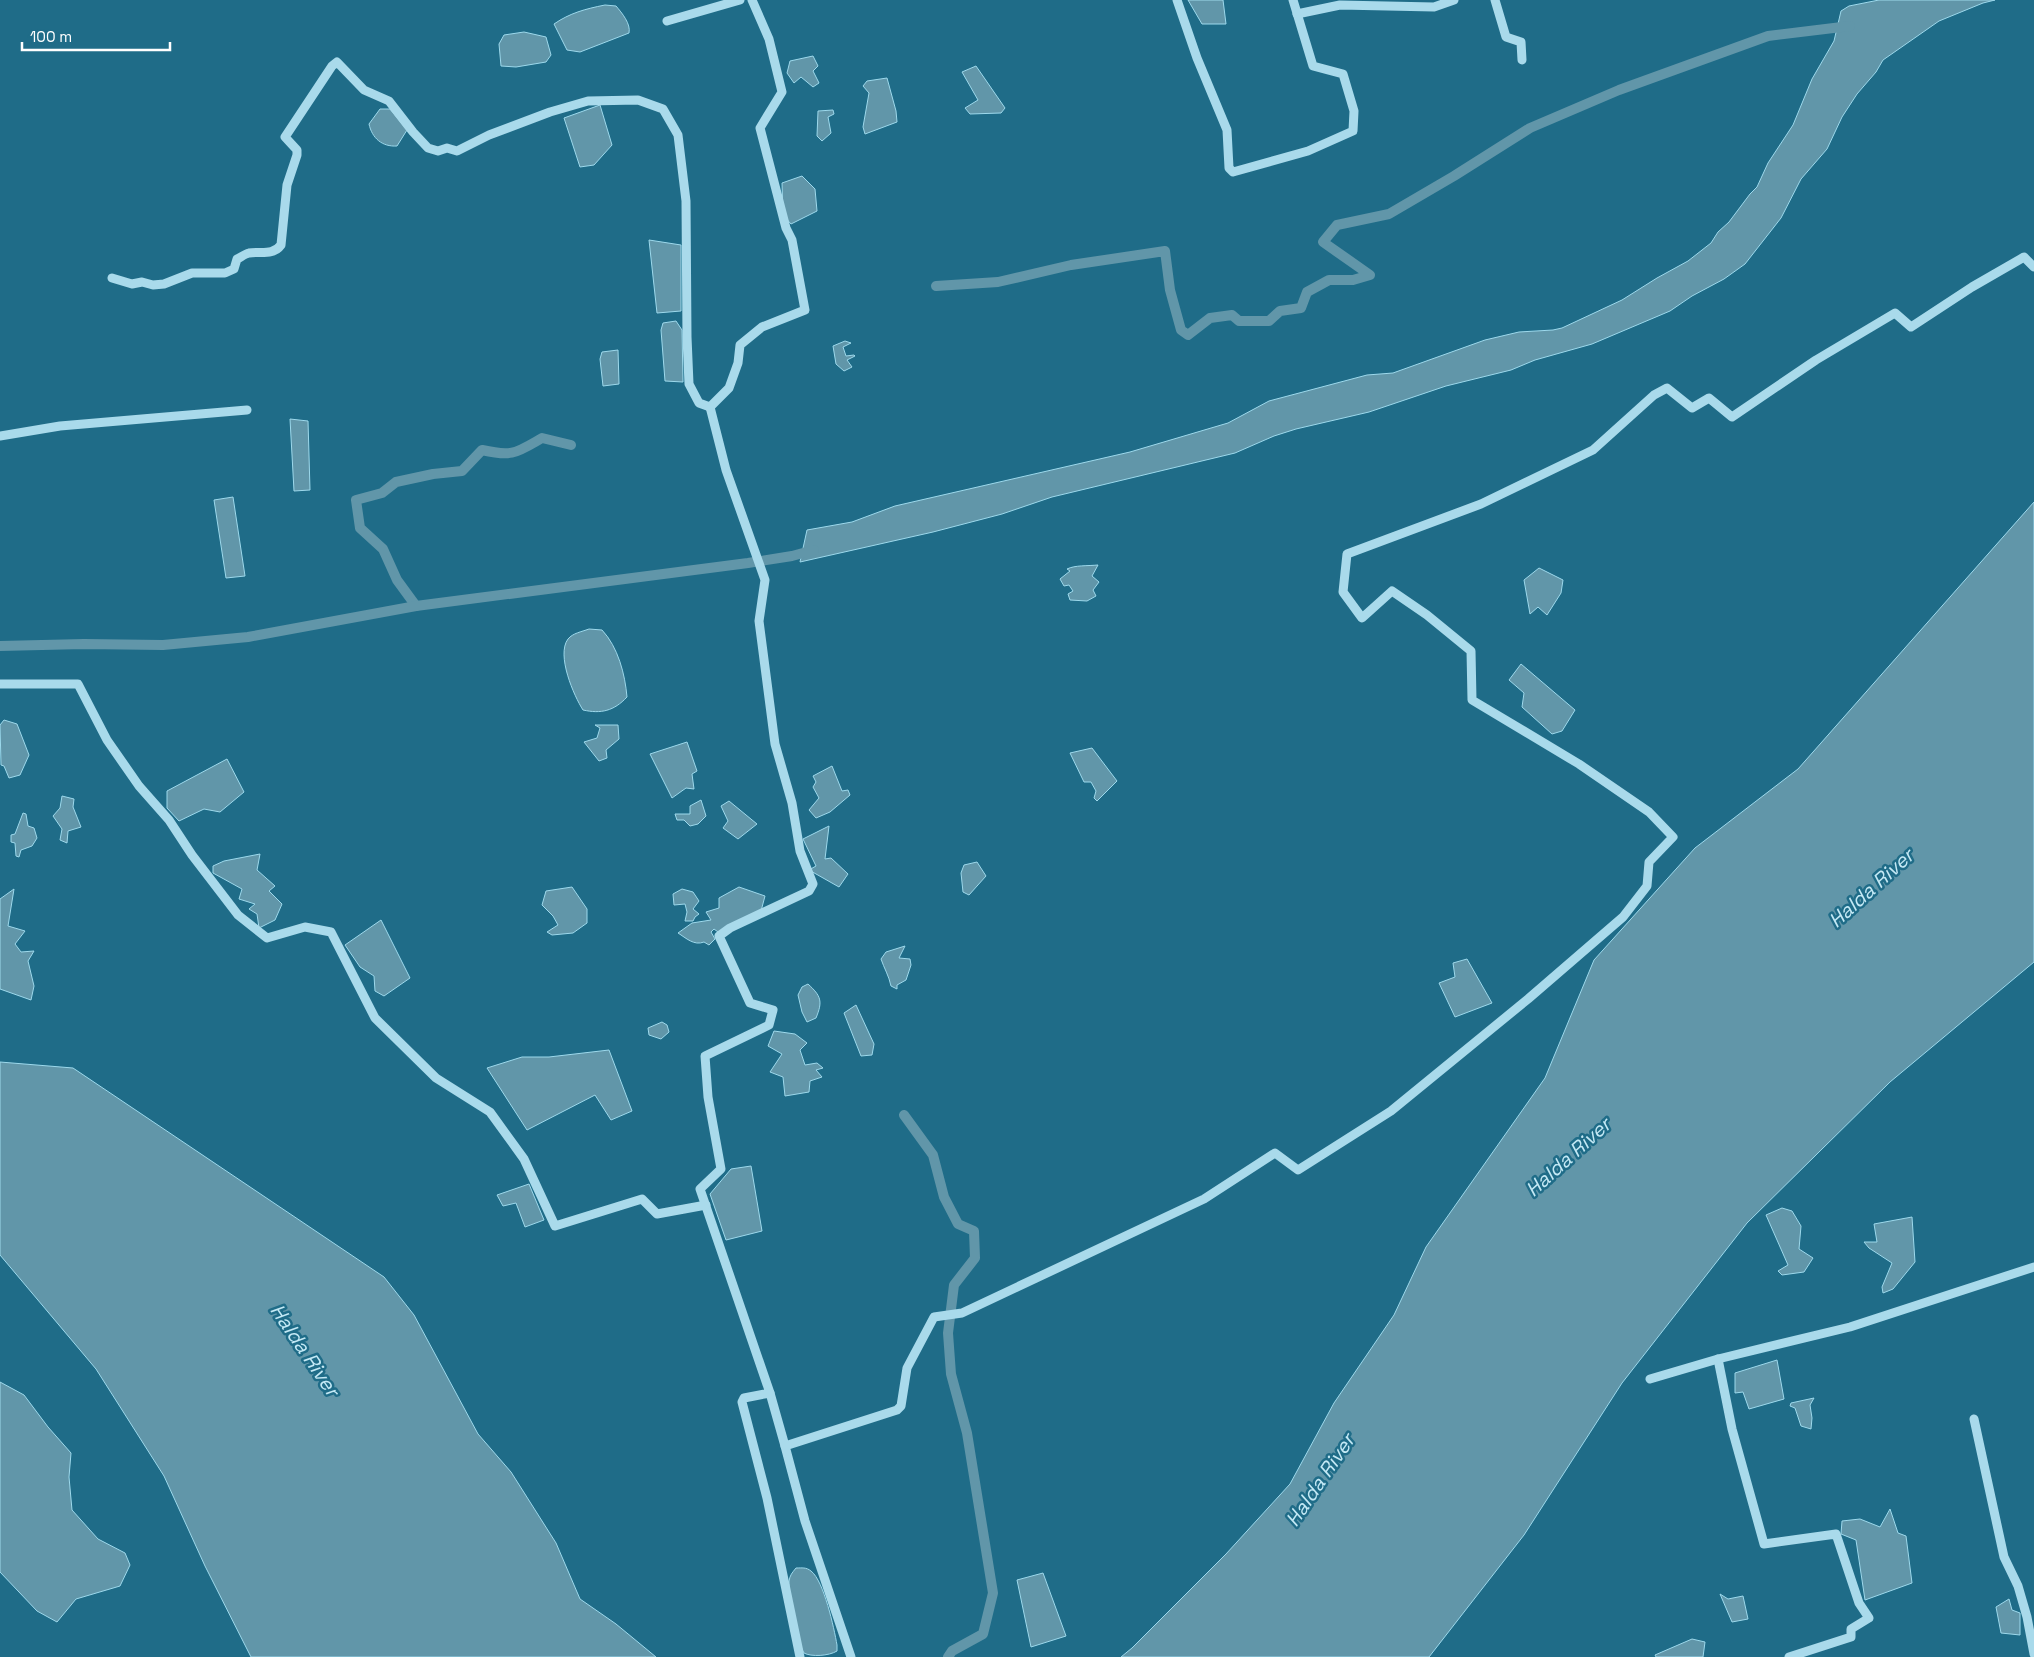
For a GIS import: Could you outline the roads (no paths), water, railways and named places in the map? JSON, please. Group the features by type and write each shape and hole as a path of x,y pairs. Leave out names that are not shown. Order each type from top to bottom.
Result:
{"street":[{"path":"667,21 740,0"},
{"path":"710,407 729,388 738,363 740,345 762,327 805,310 792,240 786,228 760,128 782,92 769,39 752,0"},
{"path":"1177,0 1197,58 1227,130 1229,168 1232,172 1308,151 1353,131 1354,111 1343,74 1313,66 1293,0"},
{"path":"1297,14 1340,5 1434,6 1454,0"},
{"path":"1495,0 1506,37 1521,42 1522,60"},
{"path":"112,278 132,284 142,282 164,284 192,273 225,274 234,269 237,259 247,253 268,253 279,249 287,185 297,155 297,150 285,137 332,66 337,62 364,90 389,101 428,148 438,151 447,148 457,151 489,135 550,112 588,101 638,100 662,109 678,134 686,200 689,384 699,402 710,407"},
{"path":"785,1446 897,1410 901,1406 907,1368 934,1318 962,1313 1204,1200 1275,1153 1298,1170 1391,1112 1528,999 1623,917 1647,886 1650,862 1673,837 1649,812 1579,764 1472,700 1472,651 1427,615 1392,591 1362,618 1343,592 1347,554 1481,504 1593,450 1654,395 1667,388 1692,408 1708,398 1732,417 1816,360 1895,313 1911,328 1972,287 2024,257 2034,267"},
{"path":"710,407 726,470 739,502 748,535 765,580 760,621 775,744 792,803 800,851 813,884 809,891 730,928 719,936 750,1003 773,1010 769,1025 705,1056 708,1097 722,1169 700,1189 770,1393 805,1521 851,1657"},
{"path":"0,436 60,426 247,410"},
{"path":"0,684 78,684 107,740 139,786 169,820 192,855 238,915 267,938 305,927 332,932 375,1018 436,1078 490,1112 524,1159 555,1226 642,1199 657,1214 706,1205"},
{"path":"1650,1379 1718,1359 1850,1327 2034,1266"},
{"path":"1718,1359 1732,1429 1764,1544 1836,1534 1859,1603 1869,1618 1851,1629 1851,1637 1789,1657"},
{"path":"770,1393 744,1398 742,1402 767,1498 800,1657"},
{"path":"1974,1419 2004,1557 2018,1586 2028,1617 2034,1654"}],"water":[{"path":"1188,0 1223,0 1226,24 1202,24"},
{"path":"1879,0 1995,0 1939,21 1883,60 1842,117 1827,149 1801,179 1781,218 1745,264 1724,279 1692,296 1670,311 1592,344 1535,360 1511,370 1446,386 1369,412 1296,429 1274,436 1235,453 1052,497 1002,514 933,532 800,562 807,530 852,522 895,506 1130,452 1228,423 1269,401 1367,375 1393,373 1485,340 1519,332 1562,328 1622,300 1688,261 1711,243 1718,232 1729,222 1757,187 1768,163 1793,125 1812,79 1834,41 1841,11 1849,6"},
{"path":"605,5 616,6 627,22 629,33 580,52 567,50 554,24 578,12"},
{"path":"524,32 546,37 551,55 546,62 516,67 501,66 499,44 504,35"},
{"path":"813,56 818,66 813,71 819,83 813,87 801,77 794,83 787,73 790,61"},
{"path":"976,66 1005,108 1001,113 970,114 965,108 978,100 962,72"},
{"path":"887,78 897,122 865,134 863,127 869,93 863,86 867,81"},
{"path":"600,105 612,145 594,165 580,167 564,118"},
{"path":"380,109 390,109 407,130 397,146 387,145 378,141 370,129 369,124"},
{"path":"833,110 834,114 828,117 831,133 822,141 817,136 818,111"},
{"path":"802,176 815,189 817,211 791,224 783,215 782,183"},
{"path":"649,240 681,245 681,311 657,313"},
{"path":"676,321 682,330 683,382 665,381 661,330 663,323"},
{"path":"845,341 851,343 843,347 846,356 855,356 847,360 852,367 844,371 836,364 833,346"},
{"path":"618,350 619,384 603,386 600,359 602,352"},
{"path":"290,419 308,421 310,490 294,491"},
{"path":"233,497 245,576 226,578 214,500"},
{"name":"Halda River","path":"2034,502 2034,962 1890,1082 1747,1223 1622,1383 1524,1535 1429,1657 1121,1657 1226,1554 1290,1484 1334,1403 1394,1315 1426,1247 1545,1078 1594,960 1695,848 1798,769"},
{"path":"1098,565 1092,576 1099,582 1093,590 1096,596 1087,601 1070,600 1068,594 1073,591 1069,585 1064,586 1060,579 1070,571 1067,569 1078,566"},
{"path":"1539,568 1563,580 1561,593 1547,615 1538,607 1530,614 1524,580"},
{"path":"589,629 602,630 612,644 620,661 627,697 617,706 596,712 583,710 571,686 564,655 568,639 575,634"},
{"path":"1521,664 1575,710 1562,731 1552,734 1522,707 1524,693 1509,680"},
{"path":"4,720 17,724 29,755 20,775 9,778 4,766 1,765 0,725"},
{"path":"595,725 618,725 619,739 606,750 607,758 599,761 584,742 597,738 600,728"},
{"path":"687,742 697,771 692,774 694,789 686,788 672,798 650,754"},
{"path":"1092,748 1117,781 1097,801 1094,798 1096,791 1091,782 1084,782 1070,753"},
{"path":"227,759 244,792 220,812 204,809 179,821 167,808 167,791"},
{"path":"832,766 842,791 848,790 850,795 830,812 816,818 809,810 819,798 813,787 816,782 813,776"},
{"path":"62,796 74,799 73,807 81,827 68,831 67,843 60,840 62,829 53,816 60,808"},
{"path":"701,800 706,816 698,824 690,826 684,820 677,820 675,814 690,814 690,806"},
{"path":"729,801 757,824 738,839 723,828 728,821 721,806"},
{"path":"23,813 26,814 28,826 34,828 37,838 32,846 21,850 19,857 16,856 15,843 11,842 11,835 15,834"},
{"path":"829,826 825,859 831,858 848,874 839,887 809,870 816,866 803,839"},
{"path":"260,854 257,870 275,886 269,891 282,904 275,920 259,928 257,914 249,909 255,904 239,899 242,889 213,873 213,866 224,861"},
{"path":"977,862 986,876 969,895 963,892 961,873 964,865"},
{"path":"572,887 587,909 587,923 573,933 552,935 547,932 558,925 553,916 542,905 546,891"},
{"path":"739,887 765,896 761,911 718,932 714,929 711,932 715,939 709,945 704,942 693,942 678,933 692,923 711,920 706,912 719,908 719,898"},
{"path":"14,889 8,926 25,931 15,944 21,952 34,951 28,961 34,986 31,1000 0,989 0,899"},
{"path":"682,889 693,892 699,901 693,909 699,914 693,921 685,921 687,912 685,904 674,905 673,894"},
{"path":"381,920 410,978 384,996 375,991 374,976 360,967 345,945"},
{"path":"905,946 899,958 910,959 911,965 906,980 897,985 897,989 891,986 881,959 886,952"},
{"path":"1467,959 1492,1003 1455,1017 1439,983 1455,977 1453,963"},
{"path":"808,984 820,999 820,1007 816,1018 807,1022 802,1012 798,995 802,987"},
{"path":"856,1005 874,1044 872,1055 861,1056 844,1013"},
{"path":"662,1022 667,1025 669,1032 661,1039 649,1035 648,1028"},
{"path":"774,1031 795,1034 807,1043 800,1050 805,1065 817,1063 823,1068 816,1070 822,1077 810,1081 809,1092 785,1096 783,1077 770,1072 782,1054 768,1046"},
{"path":"609,1050 632,1111 611,1120 595,1095 527,1130 487,1068 522,1057 549,1057"},
{"name":"Halda River","path":"0,1062 73,1068 384,1277 414,1315 478,1434 511,1472 556,1543 580,1599 616,1624 656,1657 251,1657 205,1566 164,1476 96,1369 0,1255"},
{"path":"751,1166 762,1231 726,1240 710,1194 731,1169"},
{"path":"529,1184 544,1220 525,1227 516,1203 503,1206 497,1195"},
{"path":"1782,1208 1792,1211 1801,1226 1799,1249 1813,1258 1804,1272 1782,1275 1778,1271 1788,1265 1766,1215"},
{"path":"1912,1217 1915,1262 1893,1289 1883,1293 1882,1287 1892,1263 1869,1248 1864,1242 1877,1242 1874,1224"},
{"path":"1777,1360 1784,1399 1749,1409 1743,1392 1735,1393 1735,1373"},
{"path":"0,1382 24,1395 48,1427 71,1453 69,1477 72,1510 98,1539 125,1553 130,1565 120,1586 76,1599 57,1622 37,1611 0,1572"},
{"path":"1814,1398 1810,1405 1811,1429 1801,1426 1795,1408 1790,1406 1791,1403"},
{"path":"1890,1509 1898,1533 1906,1536 1912,1583 1865,1600 1856,1540 1841,1534 1842,1521 1860,1519 1880,1527"},
{"path":"796,1568 804,1568 811,1571 820,1584 828,1605 836,1637 837,1651 834,1653 811,1655 804,1653 794,1618 789,1587 790,1577"},
{"path":"1043,1573 1066,1636 1031,1647 1017,1580"},
{"path":"1720,1594 1728,1599 1743,1596 1748,1619 1732,1622"},
{"path":"2009,1599 2012,1610 2020,1613 2020,1635 2001,1633 1996,1607"},
{"path":"1692,1639 1705,1642 1703,1657 1656,1657 1655,1655"}],"waterway":[{"path":"936,286 998,282 1071,265 1165,251 1170,290 1181,330 1188,335 1210,318 1232,315 1239,321 1269,321 1280,311 1301,308 1307,292 1329,280 1353,280 1370,275 1323,242 1337,225 1389,214 1530,128 1619,90 1768,36 1850,26"},
{"path":"416,606 397,580 383,549 360,528 356,500 382,493 396,482 433,474 462,471 482,450 501,453 514,452 542,438 571,445"},
{"path":"0,646 163,645 248,637 416,606 748,563 792,556 814,550"},
{"path":"904,1115 933,1155 944,1197 958,1224 974,1231 975,1258 954,1285 948,1333 951,1374 967,1433 993,1593 983,1634 952,1651 948,1657"}]}
